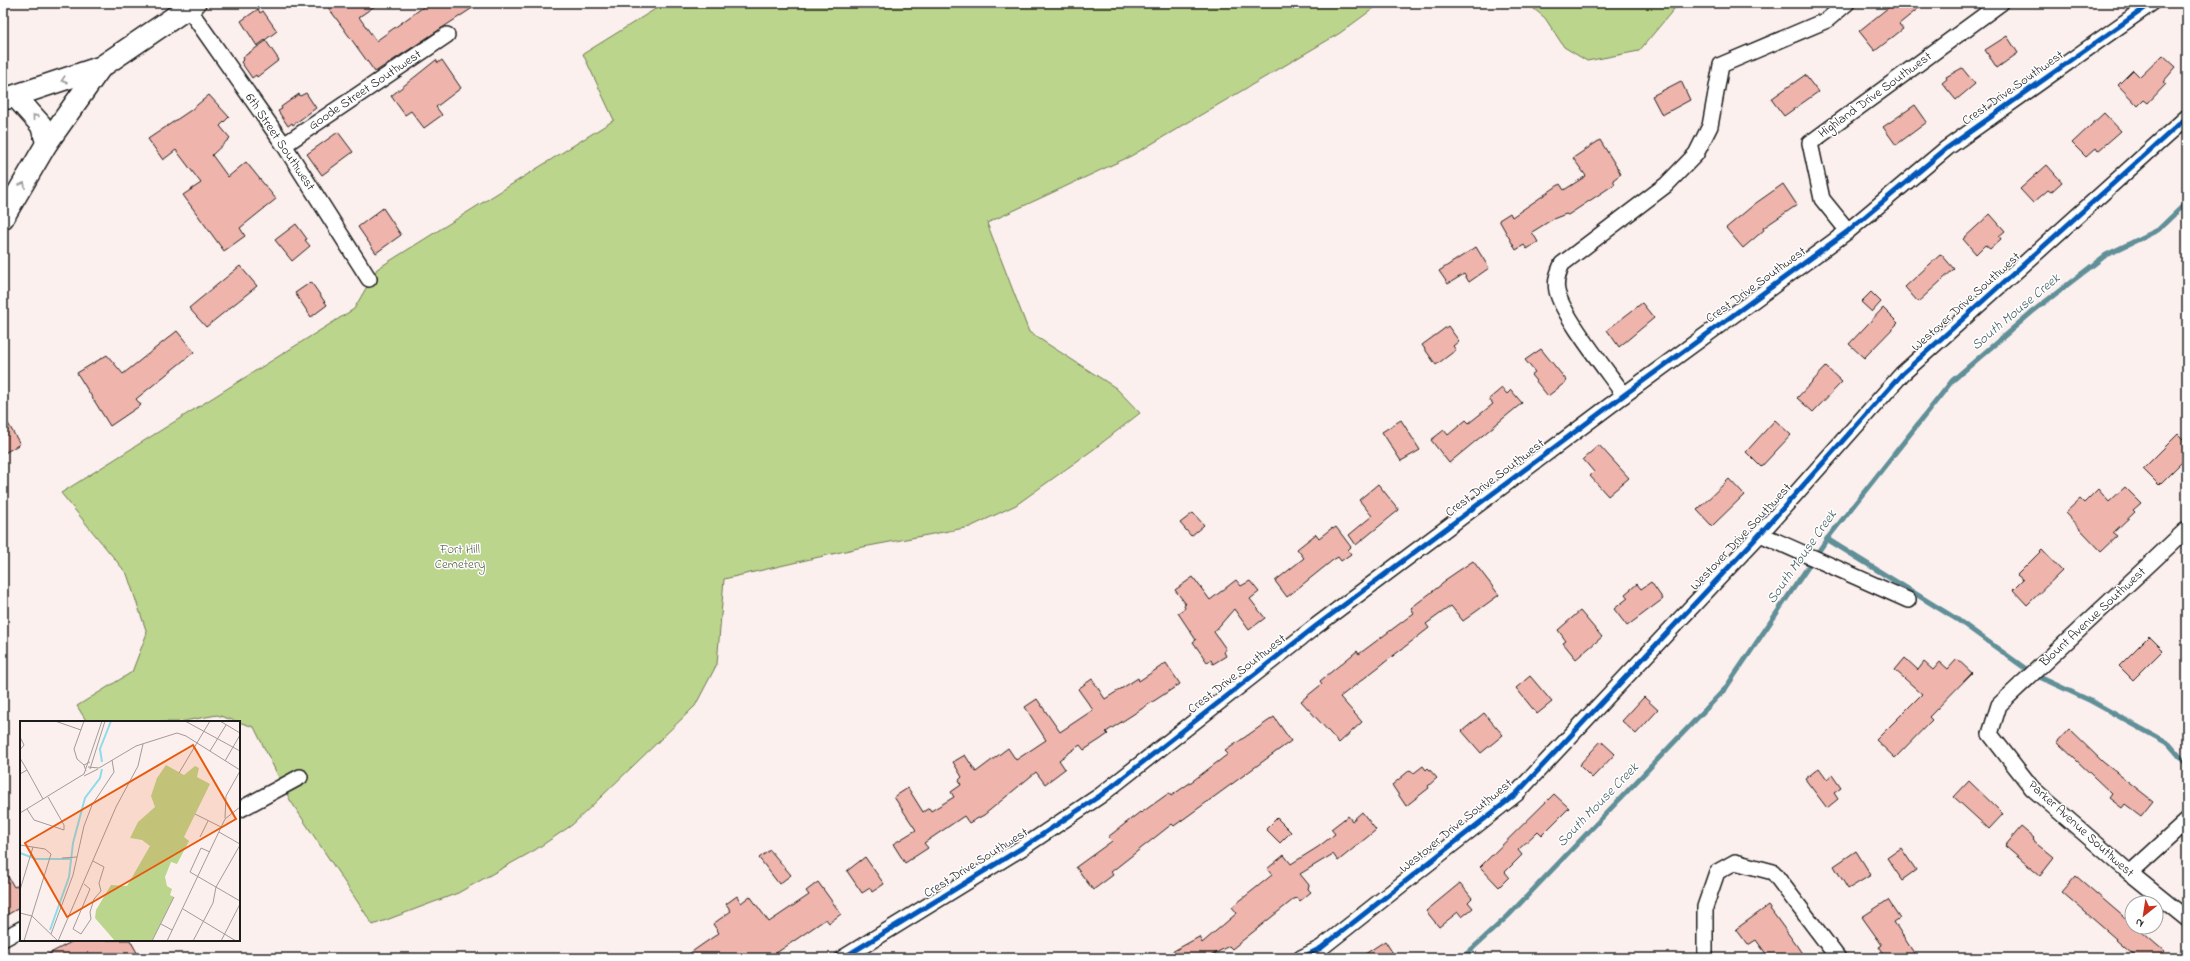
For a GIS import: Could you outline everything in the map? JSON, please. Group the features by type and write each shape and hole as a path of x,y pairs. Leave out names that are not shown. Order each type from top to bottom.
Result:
{"street":[{"path":"1624,395 1567,314 1557,292 1556,278 1562,264 1666,185 1696,154 1710,126 1721,65 1828,20 1847,3"},
{"name":"Highland Drive Southwest","path":"1848,231 1822,199 1810,143 2001,3"},
{"name":"Crest Drive Southwest","path":"843,958 1025,846 1100,795 1316,626 1624,395 1848,231 1947,148 2152,3"},
{"path":"47,143 40,125 9,97 101,67 191,5"},
{"name":"6th Street Southwest","path":"191,5 284,145 369,279"},
{"name":"Goode Street Southwest","path":"284,145 446,35"},
{"path":"3,218 47,143 101,67"},
{"name":"Westover Drive Southwest","path":"1301,958 1321,948 1516,794 1760,534 1902,374 2187,118"},
{"name":"Blount Avenue Southwest","path":"1999,706 2187,529"},
{"path":"1760,534 1908,600"},
{"name":"Parker Avenue Southwest","path":"1999,706 1990,734 2032,788 2130,874 2187,919"},
{"path":"240,809 300,777"},
{"path":"2130,874 2187,821"},
{"path":"1705,958 1705,907 1717,872 1735,862 1773,872 1838,958"},
{"path":"3,939 20,930"}],"green space":[{"name":"Fort Hill Cemetery","path":"665,3 1381,3 1340,33 1131,156 987,223 1029,332 1116,388 1140,413 1094,449 1016,505 970,527 858,548 724,579 717,664 695,706 572,825 535,850 458,893 373,925 290,800 254,727 240,722 240,721 217,715 184,721 86,721 77,706 132,672 147,633 127,574 61,493 354,309 377,269 614,120 583,54"},
{"path":"1527,3 1679,3 1639,51 1587,61 1564,47 1545,18"}],"building":[{"path":"325,3 379,3 359,17 376,41 429,3 480,3 375,72"},
{"path":"1894,3 1925,3 1899,24 1903,29 1875,51 1859,31"},
{"path":"258,9 260,13 263,11 277,31 257,46 241,21"},
{"path":"2007,36 2018,53 1997,68 1985,50"},
{"path":"266,41 279,60 257,77 256,75 252,78 241,62 244,59 243,57"},
{"path":"2163,55 2176,67 2163,82 2166,84 2148,103 2144,100 2138,106 2118,85 2133,70 2140,77"},
{"path":"436,60 438,63 442,60 461,88 436,107 442,115 424,128 411,111 405,115 391,96"},
{"path":"1962,68 1975,84 1956,100 1942,83 1947,79 1946,77"},
{"path":"1805,75 1818,92 1784,116 1771,99"},
{"path":"1681,81 1690,100 1662,115 1652,96"},
{"path":"306,93 316,108 293,125 292,123 288,126 278,111 282,109 281,107 299,94 300,96"},
{"path":"209,95 229,117 220,126 230,138 212,155 228,177 246,162 276,199 240,228 245,236 224,251 183,195 201,183 176,150 163,160 148,139 191,110"},
{"path":"1915,105 1927,122 1896,145 1883,127"},
{"path":"2104,113 2121,131 2098,151 2096,148 2086,157 2072,143"},
{"path":"338,132 353,152 322,175 307,154"},
{"path":"1600,140 1621,174 1613,180 1615,184 1568,215 1566,214 1553,219 1532,232 1538,242 1527,249 1524,245 1516,250 1499,220 1510,213 1512,217 1560,184 1564,190 1586,176 1573,158"},
{"path":"2047,165 2062,182 2051,192 2048,190 2033,203 2020,189"},
{"path":"1783,184 1797,205 1763,228 1764,230 1743,248 1726,228 1756,203"},
{"path":"383,208 401,235 376,253 358,227"},
{"path":"1990,214 2005,231 1999,236 2001,239 1990,249 1985,245 1976,254 1963,239"},
{"path":"296,224 307,239 305,240 310,246 292,261 275,240"},
{"path":"1476,247 1489,268 1469,282 1464,274 1448,284 1439,271"},
{"path":"1941,254 1954,269 1918,302 1905,287"},
{"path":"240,266 257,286 206,327 189,308"},
{"path":"311,282 327,305 311,317 295,293"},
{"path":"1871,292 1881,302 1872,312 1861,302"},
{"path":"1642,303 1654,318 1619,347 1607,330"},
{"path":"1883,308 1898,323 1864,358 1849,344"},
{"path":"1448,326 1459,341 1453,346 1456,350 1436,365 1422,345"},
{"path":"177,331 194,352 136,399 141,405 110,426 77,373 107,355 123,374"},
{"path":"1541,349 1567,381 1548,396 1531,375 1535,372 1525,360"},
{"path":"1826,367 1842,382 1813,412 1797,398"},
{"path":"1502,388 1507,394 1511,390 1522,403 1449,463 1431,440 1444,430 1448,435 1466,420 1469,423 1493,404 1489,399"},
{"path":"3,415 20,444 3,454"},
{"path":"1401,420 1420,450 1401,461 1382,432"},
{"path":"1775,420 1791,435 1761,467 1746,452"},
{"path":"2178,434 2187,443 2187,457 2159,485 2143,469"},
{"path":"1599,445 1629,478 1608,496 1590,476 1594,472 1583,459"},
{"path":"1729,479 1744,495 1712,526 1697,510"},
{"path":"1378,484 1399,510 1356,545 1349,535 1372,516 1359,500"},
{"path":"2125,487 2141,503 2133,510 2135,512 2113,533 2117,536 2101,551 2065,513 2080,499 2084,503 2098,489 2109,502"},
{"path":"1193,513 1204,525 1191,536 1180,523"},
{"path":"1336,527 1351,547 1348,550 1351,554 1341,561 1338,557 1333,560 1287,597 1275,581 1304,558 1297,549 1316,534 1319,538 1332,528 1333,529"},
{"path":"2042,550 2062,571 2027,605 2013,590 2023,580 2017,575"},
{"path":"1473,561 1499,595 1463,621 1451,606 1426,624 1429,628 1340,697 1362,722 1339,743 1301,701 1322,684 1320,681 1357,651 1359,654 1414,613 1411,608 1446,581 1445,580"},
{"path":"1193,577 1210,600 1236,580 1241,586 1250,581 1259,592 1250,599 1265,618 1249,630 1234,609 1214,632 1226,649 1224,652 1226,656 1213,664 1211,660 1207,662 1193,642 1196,640 1178,613 1185,608 1184,605 1186,604 1175,590"},
{"path":"1651,582 1663,599 1627,626 1614,609 1628,598 1625,594 1637,584 1641,589"},
{"path":"1580,611 1602,637 1576,659 1563,643 1566,641 1558,630"},
{"path":"2149,636 2163,650 2133,680 2119,666"},
{"path":"1905,658 1918,670 1924,662 1933,670 1940,662 1948,669 1957,659 1972,673 1929,717 1932,720 1895,758 1876,740 1922,694 1895,670"},
{"path":"1166,663 1180,684 1106,732 1108,734 1084,750 1080,745 1059,760 1065,769 1045,784 1036,772 984,815 969,823 964,816 924,843 928,848 905,863 893,844 916,830 894,797 908,788 923,812 929,808 931,811 954,797 951,792 961,785 959,780 962,777 953,762 965,755 976,772 1008,748 1016,760 1046,740 1025,707 1037,699 1060,732 1093,710 1078,689 1092,679 1105,699 1138,678 1139,681"},
{"path":"1530,676 1552,702 1537,714 1516,688"},
{"path":"1644,697 1658,710 1636,734 1622,721"},
{"path":"1484,713 1503,735 1481,753 1462,731"},
{"path":"1274,717 1291,741 1174,826 1172,824 1111,872 1113,875 1093,890 1076,867 1112,841 1108,837 1140,812 1141,813 1169,793 1171,796 1194,780 1228,754 1225,751"},
{"path":"2069,729 2103,762 2153,801 2141,816 2125,804 2122,808 2109,798 2112,794 2057,742"},
{"path":"1601,741 1615,754 1592,778 1579,765"},
{"path":"1423,766 1426,770 1428,768 1437,778 1428,786 1429,788 1406,806 1392,785 1410,770 1414,773"},
{"path":"1819,768 1827,779 1832,775 1841,788 1834,793 1838,799 1827,808 1805,779"},
{"path":"1969,781 2003,814 1989,829 1954,797"},
{"path":"1554,794 1569,808 1542,835 1538,831 1518,850 1522,855 1505,872 1509,877 1499,887 1480,867"},
{"path":"1362,812 1376,830 1338,861 1333,854 1300,874 1309,885 1308,889 1311,892 1300,901 1298,898 1294,899 1232,949 1229,946 1210,956 1211,958 1161,958 1199,937 1202,943 1237,913 1232,907 1272,875 1267,869 1284,855 1291,864 1335,834 1331,829 1348,816 1352,821"},
{"path":"1277,818 1291,832 1280,843 1266,829"},
{"path":"2021,827 2034,838 2032,840 2054,858 2040,876 2005,846"},
{"path":"1901,848 1916,870 1902,880 1887,858"},
{"path":"770,850 791,875 779,884 759,858"},
{"path":"1856,851 1871,875 1848,889 1834,866"},
{"path":"865,857 884,884 872,892 870,888 862,893 847,871"},
{"path":"3,868 14,887 20,884 20,908 3,917"},
{"path":"2076,876 2124,917 2124,935 2145,935 2164,951 2158,958 2138,958 2062,892"},
{"path":"818,882 841,914 829,923 826,919 769,958 683,958 719,933 713,924 731,911 726,904 737,896 741,903 750,896 769,922 809,895 806,891"},
{"path":"1460,883 1472,898 1468,902 1473,908 1462,917 1458,912 1439,927 1426,911"},
{"path":"1888,900 1900,918 1894,922 1914,953 1907,958 1886,958 1879,947 1882,945 1862,917"},
{"path":"1768,906 1805,958 1769,958 1756,940 1748,945 1736,929"},
{"path":"73,941 131,941 140,958 41,958"},
{"path":"1385,941 1396,958 1359,958"}],"waterway":[{"name":"South Mouse Creek","path":"1462,958 1508,916 1725,689 1827,539 1952,381 2032,312 2106,255 2158,230 2187,202"},
{"path":"1827,539 1958,620 2033,674 2091,701 2169,744 2187,765"}],"cycle path":[{"path":"843,958 1025,846 1101,795 1316,626 1624,395 1848,231 1947,148 2152,3"},
{"path":"1301,958 1321,948 1516,794 1760,534 1902,374 2187,117"}]}
